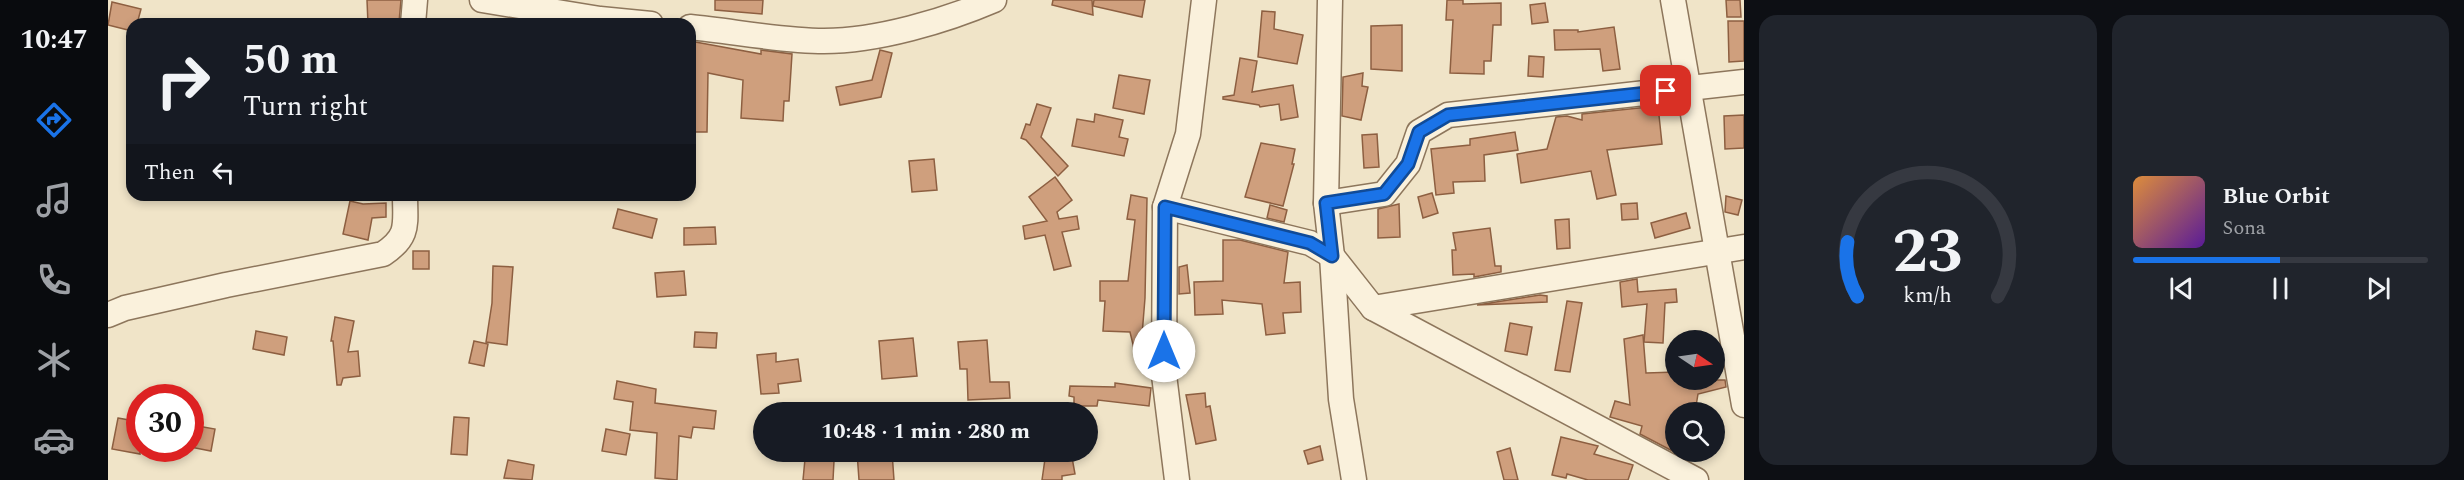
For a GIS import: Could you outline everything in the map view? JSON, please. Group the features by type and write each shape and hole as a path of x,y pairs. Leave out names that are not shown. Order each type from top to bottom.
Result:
{"street":[{"path":"414,18 415,0"},
{"path":"482,0 588,18"},
{"path":"696,28 824,41 891,33 960,14 994,0"},
{"path":"1177,480 1164,375 1165,207 1188,134 1204,0"},
{"path":"1330,0 1326,203 1332,256 1341,399 1354,480"},
{"path":"1673,0 1744,405"},
{"path":"1326,203 1384,194 1408,164 1419,132 1448,115 1744,82"},
{"path":"108,315 125,308 226,285 383,254 396,245 405,233 405,201"},
{"path":"1165,207 1310,243 1332,256 1374,308 1696,480"},
{"path":"1374,308 1744,247"}],"building":[{"path":"367,0 401,0 399,18 368,18"},
{"path":"715,0 763,0 762,14 715,10"},
{"path":"1053,0 1092,0 1093,15 1052,5"},
{"path":"1094,0 1145,0 1142,17 1093,6"},
{"path":"1447,0 1463,0 1463,4 1501,3 1501,25 1493,25 1491,61 1484,61 1484,74 1450,73 1453,20 1446,20"},
{"path":"1726,0 1740,0 1741,17 1727,17"},
{"path":"112,2 141,9 139,18 126,18 126,30 108,25"},
{"path":"1545,3 1548,22 1532,24 1530,5"},
{"path":"1262,11 1275,12 1274,29 1303,35 1297,64 1258,57"},
{"path":"1728,21 1744,21 1744,61 1729,62"},
{"path":"1402,25 1402,71 1371,69 1371,26"},
{"path":"1614,27 1620,69 1603,71 1600,49 1555,50 1554,30 1578,30 1578,32"},
{"path":"696,42 761,54 761,50 792,54 789,101 784,101 783,121 741,118 743,80 708,73 707,132 696,132"},
{"path":"880,50 892,53 881,97 840,105 836,87 872,80"},
{"path":"1529,56 1544,57 1543,77 1528,76"},
{"path":"1240,58 1257,61 1252,92 1293,85 1298,117 1281,120 1279,104 1260,107 1223,99 1223,97 1234,95"},
{"path":"1363,73 1362,86 1368,87 1361,120 1342,116 1343,77"},
{"path":"1119,75 1150,80 1144,114 1113,108"},
{"path":"1037,104 1051,108 1041,137 1068,166 1058,176 1026,140 1021,138 1026,124 1030,125"},
{"path":"1658,106 1662,144 1607,150 1616,195 1597,199 1591,171 1521,183 1517,154 1547,149 1556,117 1567,116 1582,120 1582,114"},
{"path":"1095,114 1123,120 1119,137 1128,139 1124,156 1072,146 1077,119 1094,122"},
{"path":"1744,115 1744,148 1725,149 1724,116"},
{"path":"1515,132 1518,150 1484,155 1485,181 1453,182 1454,193 1436,195 1431,149 1470,145 1470,139"},
{"path":"1377,134 1379,167 1364,168 1362,135"},
{"path":"1261,143 1295,149 1292,164 1294,164 1283,206 1245,197"},
{"path":"934,159 937,190 912,192 909,161"},
{"path":"1055,177 1072,200 1057,212 1059,219 1077,216 1079,229 1062,232 1071,266 1054,270 1045,235 1025,239 1023,226 1047,221 1029,197"},
{"path":"1432,193 1438,213 1423,218 1418,197"},
{"path":"1131,195 1147,198 1145,298 1140,360 1137,361 1130,332 1103,331 1105,301 1100,301 1100,281 1128,281 1135,220 1127,219"},
{"path":"1726,196 1742,200 1738,215 1725,212"},
{"path":"350,201 363,204 386,203 386,217 372,218 368,240 343,234"},
{"path":"1637,203 1638,219 1622,220 1621,204"},
{"path":"1399,204 1400,237 1378,238 1378,209"},
{"path":"1270,205 1287,210 1284,222 1267,218"},
{"path":"618,209 657,219 652,238 613,228"},
{"path":"1686,213 1690,228 1655,238 1651,223"},
{"path":"1569,219 1570,248 1557,249 1555,220"},
{"path":"715,227 716,244 684,245 684,228"},
{"path":"1490,228 1495,266 1501,266 1501,272 1474,277 1474,274 1453,275 1452,250 1456,250 1453,233"},
{"path":"1223,240 1240,240 1288,252 1284,283 1300,282 1301,312 1283,313 1285,333 1266,335 1262,304 1222,300 1223,314 1195,315 1194,282 1223,281"},
{"path":"413,251 429,251 429,269 413,269"},
{"path":"1187,265 1190,293 1179,294 1179,267"},
{"path":"493,266 513,267 507,345 486,342 492,303"},
{"path":"684,271 686,295 657,297 655,273"},
{"path":"1637,279 1638,292 1676,289 1677,302 1665,303 1663,343 1644,342 1647,304 1622,307 1620,282"},
{"path":"1540,295 1547,296 1547,302 1477,305"},
{"path":"1567,301 1582,303 1570,372 1555,370"},
{"path":"335,317 354,321 348,352 358,351 360,376 343,378 341,385 337,385 333,341 331,341"},
{"path":"1510,323 1532,327 1527,355 1505,351"},
{"path":"256,331 287,337 284,355 253,349"},
{"path":"695,332 717,333 716,348 694,347"},
{"path":"1643,335 1646,373 1665,372 1665,390 1714,390 1698,394 1697,402 1665,402 1665,447 1640,434 1642,426 1610,417 1615,401 1630,405 1624,339"},
{"path":"913,338 917,376 882,379 879,341"},
{"path":"987,340 990,382 1009,382 1010,398 968,400 967,369 960,369 958,342"},
{"path":"474,341 488,344 484,366 469,363"},
{"path":"776,353 776,362 798,359 801,381 778,384 779,393 761,394 757,355"},
{"path":"617,381 656,389 655,403 716,411 714,429 693,427 691,438 679,436 677,480 655,478 657,433 630,430 633,402 614,399"},
{"path":"1115,383 1151,388 1149,406 1098,400 1098,402 1074,402 1074,397 1069,396 1070,386 1115,387"},
{"path":"1205,393 1206,407 1210,406 1216,440 1196,444 1186,395"},
{"path":"454,417 469,418 467,455 451,454"},
{"path":"118,418 126,419 126,452 112,449"},
{"path":"204,427 215,429 211,451 204,450"},
{"path":"606,429 630,434 626,455 602,451"},
{"path":"1561,437 1598,446 1594,454 1633,465 1628,480 1588,480 1567,474 1566,478 1552,475"},
{"path":"1320,446 1323,460 1308,464 1304,451"},
{"path":"1510,448 1518,480 1504,480 1497,452"},
{"path":"508,460 534,465 532,480 504,478"},
{"path":"805,462 834,462 833,480 803,480"},
{"path":"858,462 893,462 894,480 859,480"},
{"path":"1045,462 1073,462 1075,474 1062,476 1062,480 1042,480"}],"route":[{"path":"1164,351 1165,207 1310,243 1332,256 1326,203 1384,194 1408,164 1419,132 1448,115 1666,91"}]}
